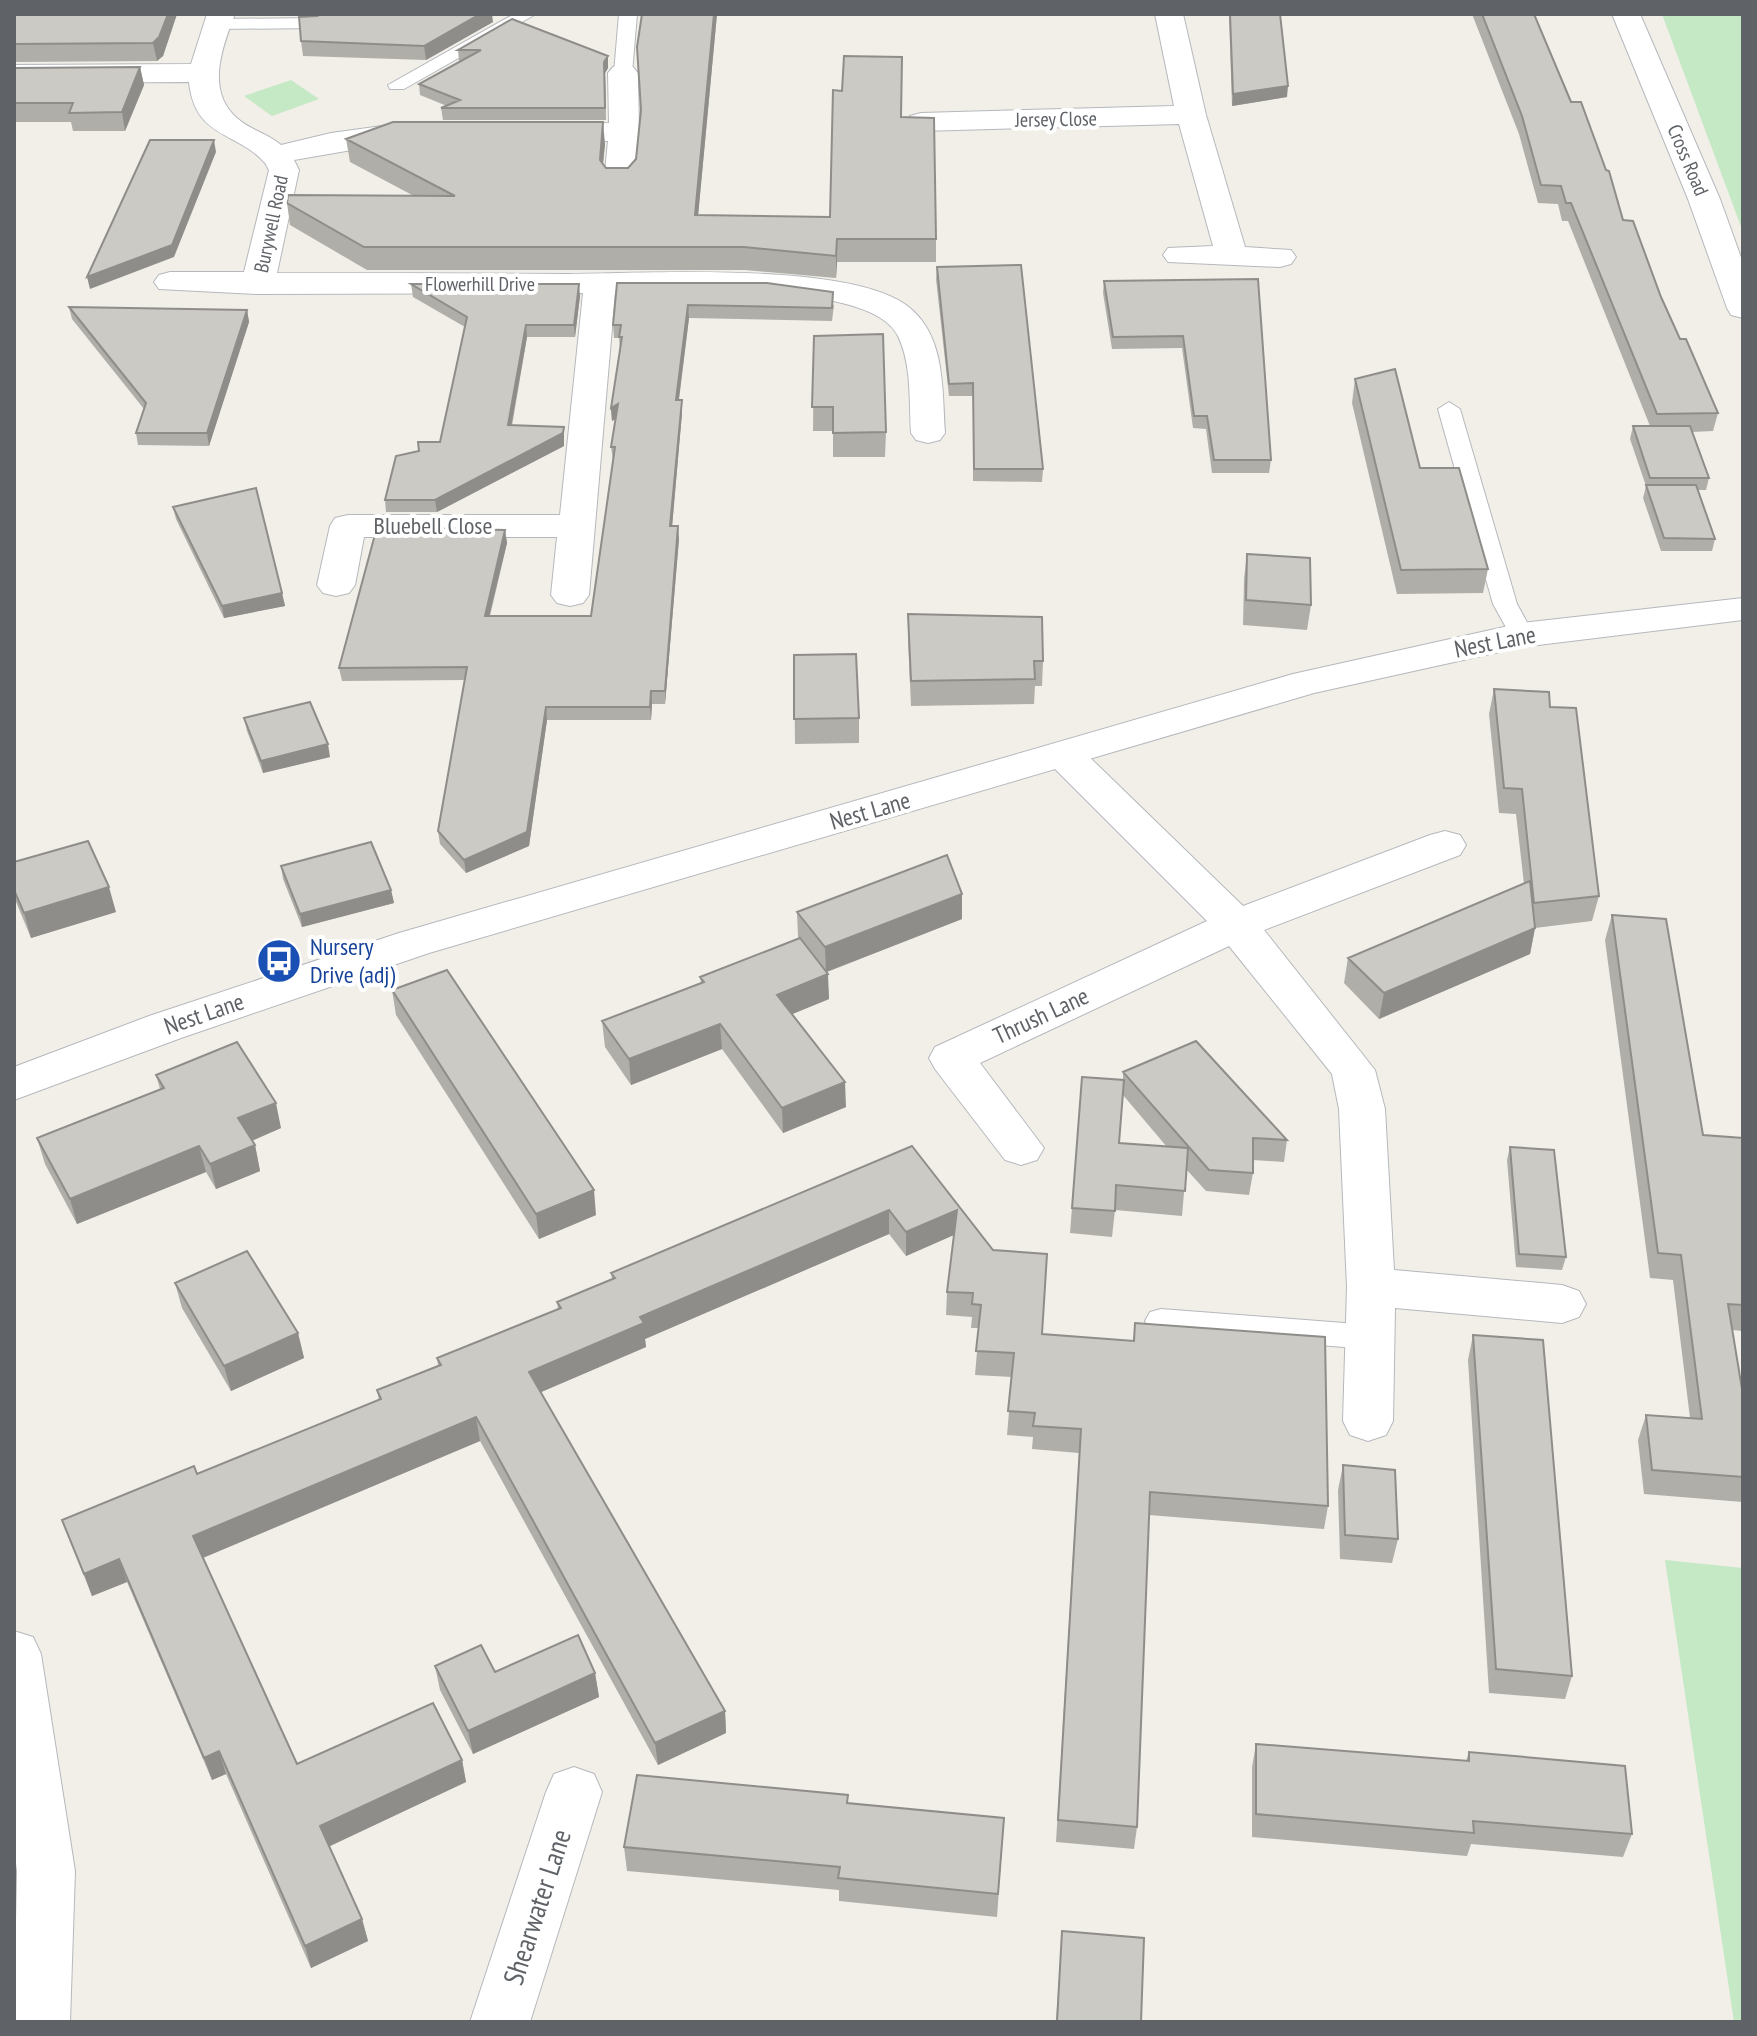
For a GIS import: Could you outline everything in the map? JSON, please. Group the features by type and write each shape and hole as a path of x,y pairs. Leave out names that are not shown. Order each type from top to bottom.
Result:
{"street":[{"path":"1169,14 1191,115 1232,256"},
{"name":"Cross Road","path":"1626,14 1704,199 1743,308"},
{"path":"14,74 201,73 219,19"},
{"name":"Burywell Road","path":"201,73 210,103 227,125 264,143 277,155 284,170 258,284"},
{"path":"619,181 624,132 623,73"},
{"name":"Jersey Close","path":"921,122 1191,115"},
{"path":"277,155 331,142 396,132 427,132"},
{"path":"518,132 624,132"},
{"path":"1179,255 1280,257"},
{"name":"Flowerhill Drive","path":"170,282 770,284 832,288 878,301 905,322 921,350 928,433"},
{"path":"570,595 600,284"},
{"name":"Bluebell Close","path":"336,585 348,526 577,526"},
{"name":"Nest Lane","path":"14,1084 165,1027 414,943 1307,683 1522,635 1743,609"},
{"path":"1064,755 1236,925 1343,1053 1357,1079 1362,1109 1371,1287 1368,1421"},
{"name":"Thrush Lane","path":"1021,1148 951,1058 1236,925 1445,845"},
{"path":"1371,1287 1562,1304"},
{"path":"15,1663 46,1871 40,2022"},
{"name":"Shearwater Lane","path":"500,2022 574,1792"}],"lane":[{"path":"219,19 318,23 342,14"},
{"path":"397,85 527,14"},
{"path":"623,73 628,14"},
{"path":"1449,409 1505,604 1522,635"},
{"path":"1161,1321 1370,1337"}],"green space":[{"path":"1662,14 1743,14 1743,232"},
{"path":"291,80 319,99 272,116 244,96"},
{"path":"1665,1560 1743,1568 1743,2022 1734,2022"}],"building":[{"path":"14,14 168,14 159,37 153,43 14,44"},
{"path":"322,14 480,14 424,46 301,41 299,17"},
{"path":"642,14 714,14 695,215 830,217 833,90 842,91 844,56 902,57 901,117 934,118 936,239 837,239 836,256 744,247 364,247 287,203 288,195 455,196 346,139 393,122 603,122 600,160 606,168 628,168 636,159 641,110 637,47"},
{"path":"1230,14 1280,14 1288,86 1233,94"},
{"path":"1482,14 1534,14 1571,102 1581,102 1606,170 1609,171 1623,220 1633,221 1661,297 1680,339 1686,339 1718,413 1657,414 1571,203 1566,203 1561,186 1541,185 1522,116"},
{"path":"512,19 608,56 604,62 605,108 441,108 460,100 419,84 481,50 458,50"},
{"path":"140,67 122,112 69,113 73,103 14,103 14,68"},
{"path":"150,140 214,140 172,245 87,277"},
{"path":"1021,265 1043,469 974,469 973,383 949,384 937,267"},
{"path":"1258,279 1271,460 1214,460 1207,416 1194,416 1183,336 1113,337 1104,281"},
{"path":"617,283 767,283 833,292 832,308 688,305 676,400 682,400 670,526 678,526 665,691 651,691 650,707 546,707 527,832 464,860 438,831 467,667 339,668 377,527 505,530 485,616 591,616 615,447 611,447 618,404 611,408 622,337 619,337 621,325 613,325"},
{"path":"411,284 579,284 574,325 526,325 508,425 564,427 563,433 435,500 385,500 396,456 419,451 418,442 440,442 467,317"},
{"path":"69,307 247,310 207,433 136,433 146,403"},
{"path":"883,334 886,432 833,433 833,407 812,407 814,336"},
{"path":"1395,369 1420,468 1459,468 1488,569 1401,570 1355,379"},
{"path":"1633,426 1690,426 1709,478 1650,478"},
{"path":"1646,485 1696,485 1715,539 1664,538"},
{"path":"256,488 282,593 222,606 173,507"},
{"path":"1247,554 1310,558 1311,605 1246,600"},
{"path":"908,614 1042,617 1043,661 1034,661 1035,679 911,681"},
{"path":"856,654 859,718 794,719 794,655"},
{"path":"1494,689 1549,692 1550,707 1576,708 1599,896 1534,903 1522,789 1504,788"},
{"path":"310,702 328,744 261,761 244,718"},
{"path":"88,841 109,887 24,913 14,890 14,862"},
{"path":"371,842 391,890 300,914 281,866"},
{"path":"947,855 962,894 825,947 797,912"},
{"path":"1530,881 1535,928 1384,993 1348,958"},
{"path":"1612,915 1666,919 1703,1135 1743,1138 1743,1305 1728,1304 1743,1395 1743,1477 1652,1470 1646,1415 1702,1419 1681,1255 1658,1253"},
{"path":"800,938 828,974 777,995 845,1082 782,1108 720,1024 629,1059 602,1021 704,982 700,977"},
{"path":"447,970 594,1190 536,1214 392,990"},
{"path":"1196,1041 1287,1140 1253,1138 1253,1173 1209,1170 1123,1072"},
{"path":"237,1042 276,1103 238,1118 255,1145 210,1164 199,1146 70,1199 37,1138 164,1088 156,1075"},
{"path":"1082,1077 1124,1080 1119,1143 1188,1148 1185,1191 1116,1185 1115,1211 1072,1208"},
{"path":"912,1146 993,1250 1047,1254 1042,1334 1134,1341 1135,1323 1325,1337 1328,1506 1150,1492 1137,1827 1058,1820 1081,1429 1033,1426 1035,1413 1008,1411 1014,1353 976,1351 981,1305 972,1304 973,1293 947,1292 957,1210 906,1232 889,1210 640,1317 644,1323 529,1372 725,1711 655,1743 476,1417 193,1536 297,1764 433,1703 462,1760 320,1826 362,1919 305,1946 219,1751 204,1758 119,1559 84,1574 62,1520 194,1466 197,1474 381,1399 377,1390 441,1365 437,1358 561,1308 557,1302 615,1278 611,1273"},
{"path":"1510,1147 1554,1150 1566,1257 1519,1254"},
{"path":"247,1251 298,1333 224,1366 175,1283"},
{"path":"1473,1335 1543,1340 1572,1676 1496,1669"},
{"path":"1343,1465 1395,1470 1398,1539 1345,1535"},
{"path":"578,1635 595,1673 468,1731 435,1666 481,1645 495,1672"},
{"path":"1256,1744 1469,1761 1469,1752 1625,1766 1632,1834 1473,1821 1474,1833 1256,1814"},
{"path":"637,1775 848,1795 847,1803 1004,1818 998,1894 838,1878 840,1867 624,1847"},
{"path":"1062,1931 1144,1938 1141,2022 1057,2022"}],"place":[{"name":"Nursery Drive (adj)","path":"279,961"}]}
